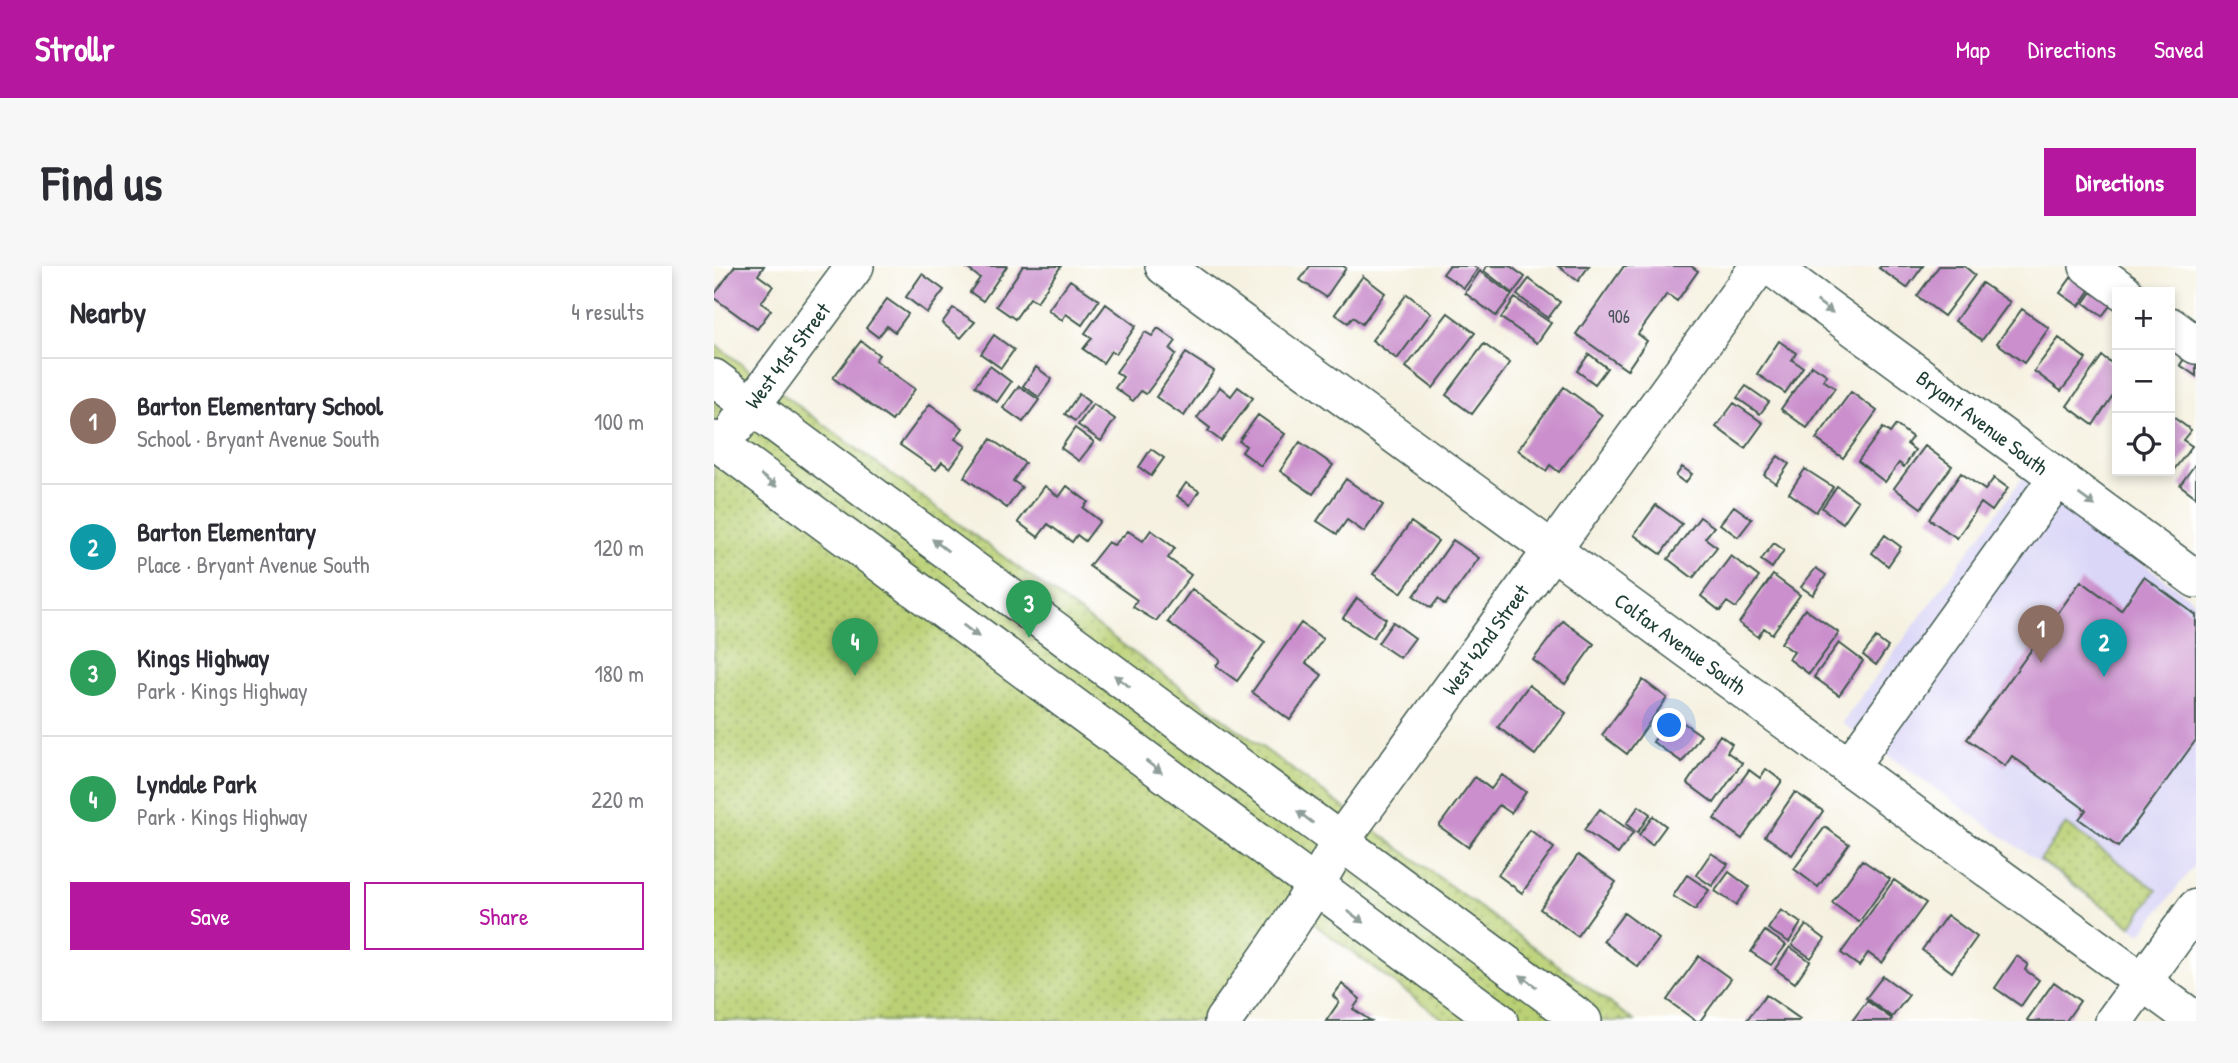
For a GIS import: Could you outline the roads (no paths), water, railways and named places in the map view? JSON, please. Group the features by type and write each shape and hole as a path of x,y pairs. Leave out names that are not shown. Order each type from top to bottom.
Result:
{"street":[{"name":"West 41st Street","path":"718,443 752,405 855,266"},
{"name":"Colfax Avenue South","path":"1164,266 2196,1021"},
{"name":"West 42nd Street","path":"1223,1021 1316,887 1339,843 1759,266"},
{"name":"Bryant Avenue South","path":"1770,266 2196,579"},
{"path":"2088,266 2117,287"},
{"path":"2175,330 2196,345"},
{"path":"714,379 1583,1021"},
{"path":"718,443 1500,1021"},
{"path":"1849,767 2057,478"},
{"path":"2114,1021 2196,908"}],"place":[{"name":"Kings Highway","path":"1029,638"},
{"name":"Barton Elementary School","path":"2041,663"},
{"name":"Lyndale Park","path":"855,676"},
{"name":"Barton Elementary","path":"2104,677"}]}
